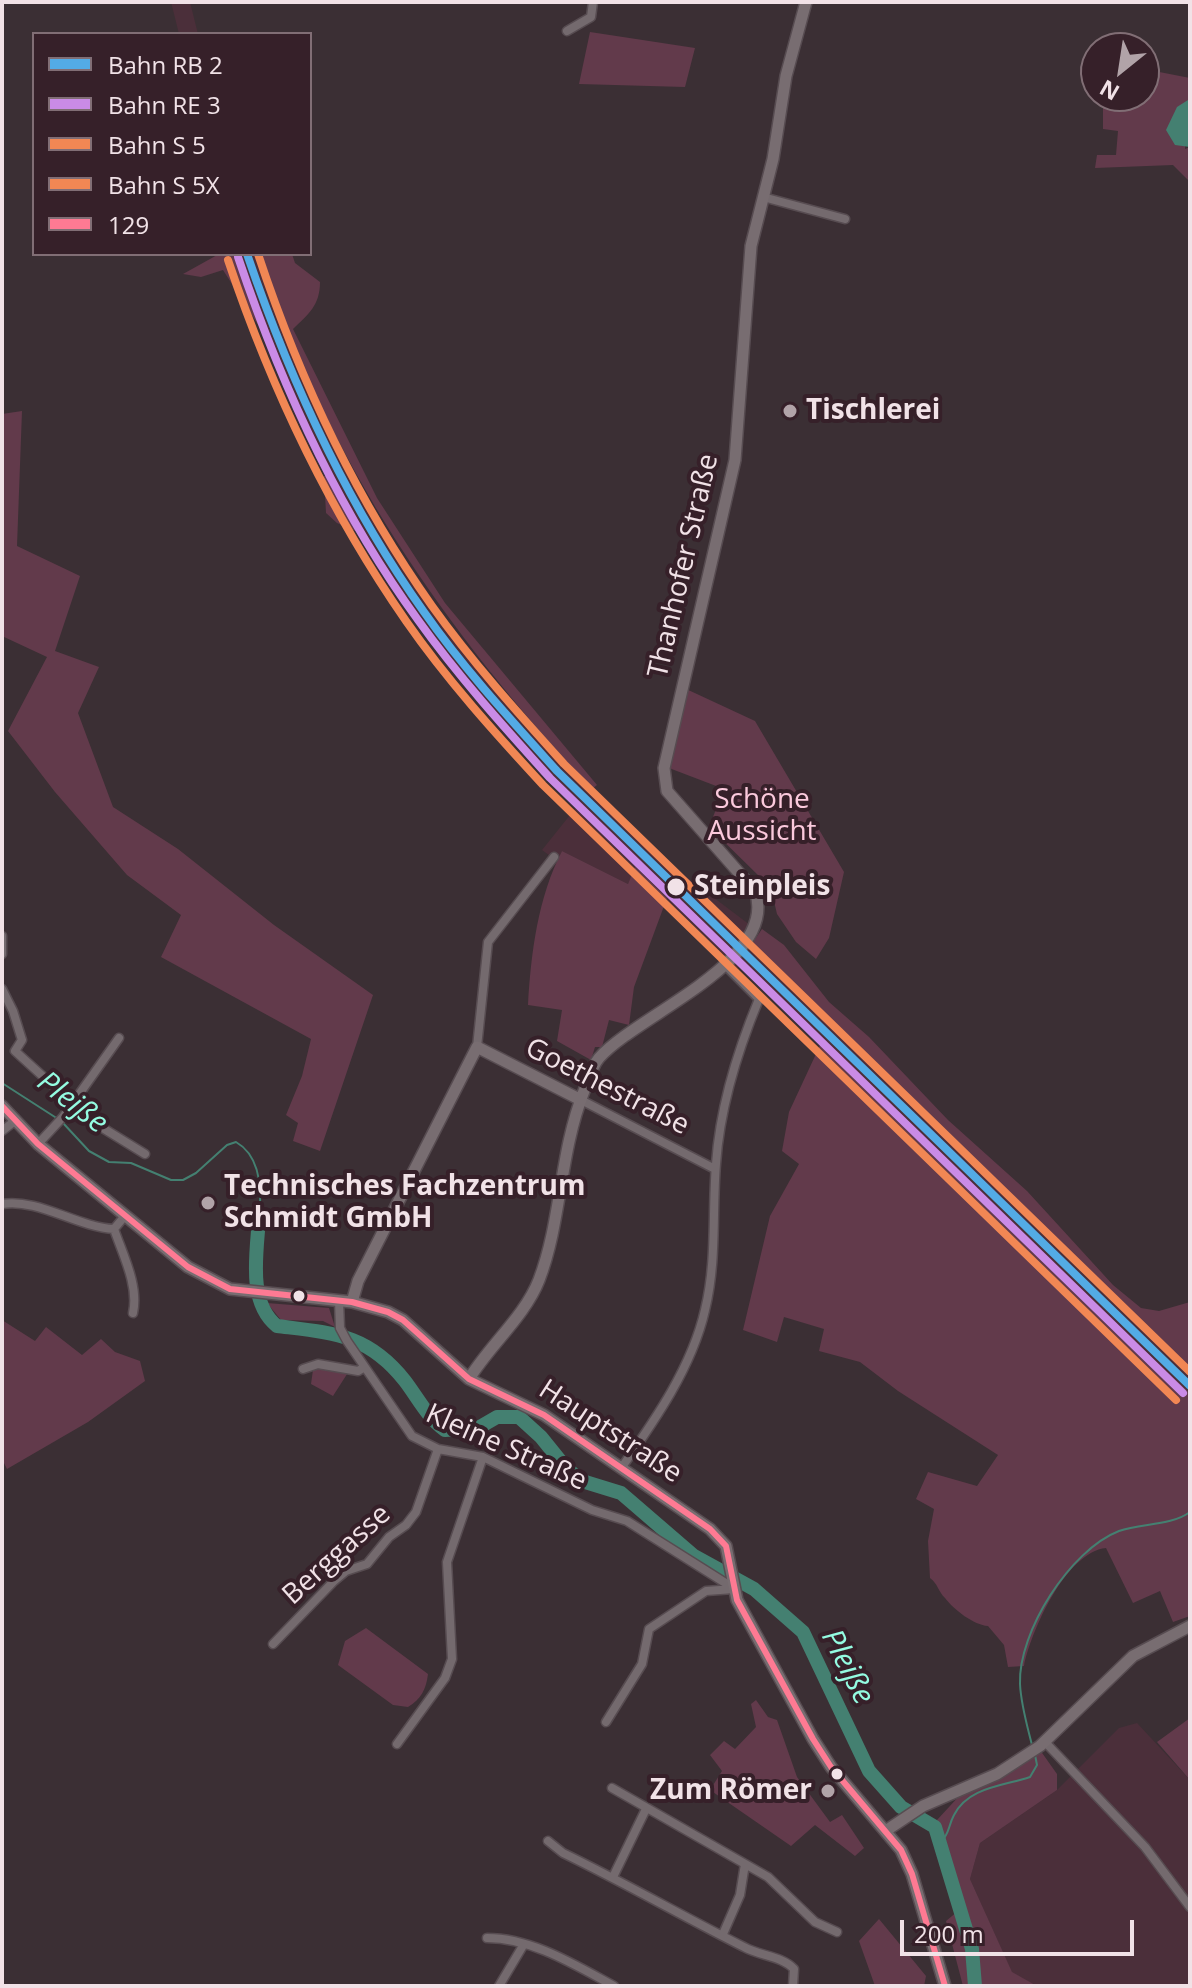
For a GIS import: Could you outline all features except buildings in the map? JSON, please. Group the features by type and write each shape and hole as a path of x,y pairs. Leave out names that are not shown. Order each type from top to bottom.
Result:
{"street":[{"path":"567,31 591,17 593,2"},
{"name":"Thanhofer Straße","path":"725,965 753,935 760,912 755,891 667,791 664,768 735,460 751,246 786,76 806,2"},
{"path":"763,197 845,219"},
{"path":"354,1296 477,1047 488,942 554,857"},
{"path":"2,936 2,954"},
{"path":"469,1379 538,1283 567,1138 597,1060 725,965 759,999 733,1069 715,1169 715,1249 700,1328 659,1413 622,1467"},
{"path":"2,989 22,1040 15,1051 72,1105 145,1154"},
{"path":"38,1144 72,1105 119,1038"},
{"name":"Goethestraße","path":"477,1047 715,1169"},
{"name":"Hauptstraße","path":"2,1106 38,1144 188,1267 230,1289 339,1301 354,1296 403,1320 469,1379 524,1403 710,1529 726,1546 733,1568 737,1600 831,1767 887,1830 912,1874 945,1986"},
{"path":"2,1131 16,1120"},
{"path":"2,1204 19,1204 94,1228 114,1229"},
{"path":"114,1229 124,1217"},
{"path":"114,1229 136,1301 133,1313"},
{"name":"Kleine Straße","path":"339,1301 340,1328 347,1341 412,1436 438,1449 483,1457 592,1510 647,1530 735,1587"},
{"path":"303,1369 318,1364 358,1371 363,1368"},
{"name":"Berggasse","path":"273,1644 334,1581 346,1571 367,1564 389,1537 406,1525 416,1512 438,1449"},
{"path":"397,1744 445,1678 452,1659 447,1562 483,1457"},
{"path":"606,1722 642,1664 649,1629 706,1591 735,1587"},
{"path":"887,1830 923,1806 997,1774 1038,1747 1133,1656 1190,1626"},
{"path":"1038,1747 1145,1847 1190,1907"},
{"path":"612,1788 768,1877 815,1922 837,1932"},
{"path":"613,1877 646,1809"},
{"path":"548,1841 563,1853 758,1953 788,1962 794,1969 793,1986"},
{"path":"723,1934 740,1895 745,1864"},
{"path":"487,1938 504,1938 557,1956 614,1986"},
{"path":"499,1986 524,1944"}],"shaded area":[{"path":"171,2 190,2 198,32 178,32"},
{"path":"1188,100 1190,147 1175,145 1166,130 1177,107"},
{"path":"240,256 261,256 308,382 350,468 398,548 444,616 521,713 672,866 750,925 743,936 751,945 1190,1370 1190,1393 1044,1257 742,964 736,969 719,958 636,868 628,884 562,851 557,861 542,850 578,805 489,709 405,599 332,476 269,342"},
{"path":"1137,1723 1190,1780 1190,1986 1037,1986 1012,1973 970,1879 980,1843 1057,1790 1119,1728"}],"green space":[{"path":"590,32 695,48 685,87 579,84"},
{"path":"1160,72 1190,78 1185,149 1190,147 1190,182 1173,165 1095,168 1097,155 1116,155 1118,131 1103,129 1103,112 1160,112"},
{"path":"215,256 240,256 269,342 223,270 201,277 183,274"},
{"path":"261,256 293,256 295,263 320,282 316,303 293,329 377,498 445,603 597,785 592,789 487,667 396,540 320,404 288,331"},
{"path":"22,411 17,546 80,576 55,651 99,667 78,713 113,807 178,849 274,925 373,995 320,1151 293,1141 298,1123 286,1115 302,1076 311,1039 161,957 181,915 127,875 55,792 8,731 47,657 2,636 2,414"},
{"path":"324,476 332,476 365,535 337,523 326,513"},
{"name":"Schöne Aussicht","path":"684,688 755,721 844,872 829,938 816,959 796,942 777,914 772,893 762,879 709,827 724,789 669,768"},
{"path":"562,851 628,884 635,867 667,898 634,987 629,1025 609,1020 602,1047 595,1047 591,1060 557,1041 562,1010 528,1005 541,906"},
{"path":"762,929 784,945 829,1002 869,1037 948,1120 1027,1191 1113,1285 1141,1308 1159,1311 1190,1302 1190,1370 751,945"},
{"path":"822,1041 1044,1257 1190,1393 1190,1616 1173,1622 1160,1591 1133,1603 1106,1548 1091,1553 1077,1563 1064,1578 1042,1614 1024,1666 1008,1667 1004,1645 988,1626 959,1612 930,1578 928,1541 934,1509 916,1499 928,1472 977,1486 998,1455 898,1391 860,1362 819,1351 824,1329 784,1317 777,1342 743,1330 770,1216 799,1164 782,1151 789,1112"},
{"path":"267,1303 329,1308 335,1327 323,1321 281,1320"},
{"path":"2,1320 35,1341 46,1327 82,1355 101,1339 115,1352 140,1361 145,1381 88,1422 7,1469 2,1459"},
{"path":"313,1370 349,1371 333,1396 311,1384"},
{"path":"366,1628 428,1674 422,1694 408,1707 393,1705 338,1665 345,1641"},
{"path":"756,1700 768,1717 777,1720 797,1777 830,1822 842,1815 864,1848 855,1856 815,1825 791,1846 710,1790 722,1771 710,1755 724,1741 735,1749 756,1727 751,1704"},
{"path":"1190,1718 1190,1780 1157,1742"},
{"path":"1040,1750 1057,1774 1057,1790 980,1843 970,1879 1012,1972 1037,1986 963,1986 946,1921 958,1911 937,1820 961,1794"},
{"path":"879,1919 926,1976 924,1986 875,1986 859,1941"}],"waterway":[{"name":"Pleiße","path":"2,1083 58,1119"},
{"name":"Pleiße","path":"63,1123 89,1151 109,1162 131,1163 171,1180 183,1180 196,1173 227,1145 236,1142 245,1149 255,1166 260,1186 259,1218"},
{"name":"Pleiße","path":"259,1218 256,1261 258,1290 261,1304 277,1326 332,1334 363,1345 391,1365 445,1430 478,1428 497,1417 519,1417 582,1481 621,1493 694,1556 754,1589 803,1632 869,1771 901,1807 935,1827 972,1949 975,1986"},
{"path":"1032,1745 1020,1684 1022,1663 1028,1641 1050,1595 1066,1574 1101,1541 1128,1528 1174,1520 1190,1512"},
{"path":"941,1842 960,1806 977,1793 1030,1777 1037,1765 1035,1755"}],"transit line":[{"path":"248,256 282,348 345,484 396,571 472,674 557,771 1190,1386"},
{"path":"259,256 311,392 354,480 404,565 479,667 564,764 1190,1372"},
{"path":"238,257 273,352 337,491 389,578 465,681 550,778 1183,1393"},
{"path":"228,260 263,355 327,492 406,621 489,726 543,785 1176,1400"},
{"name":"129","path":"2,1106 38,1144 188,1267 230,1289 352,1302 388,1312 403,1320 469,1379 544,1415 710,1529 726,1546 737,1600 813,1739 831,1767 901,1850 912,1874 945,1986"}],"place":[{"name":"Tischlerei","path":"790,411"},
{"name":"Steinpleis","path":"676,887"},
{"name":"Technisches Fachzentrum Schmidt GmbH","path":"208,1203"},
{"name":"Zum Römer","path":"828,1791"}]}
